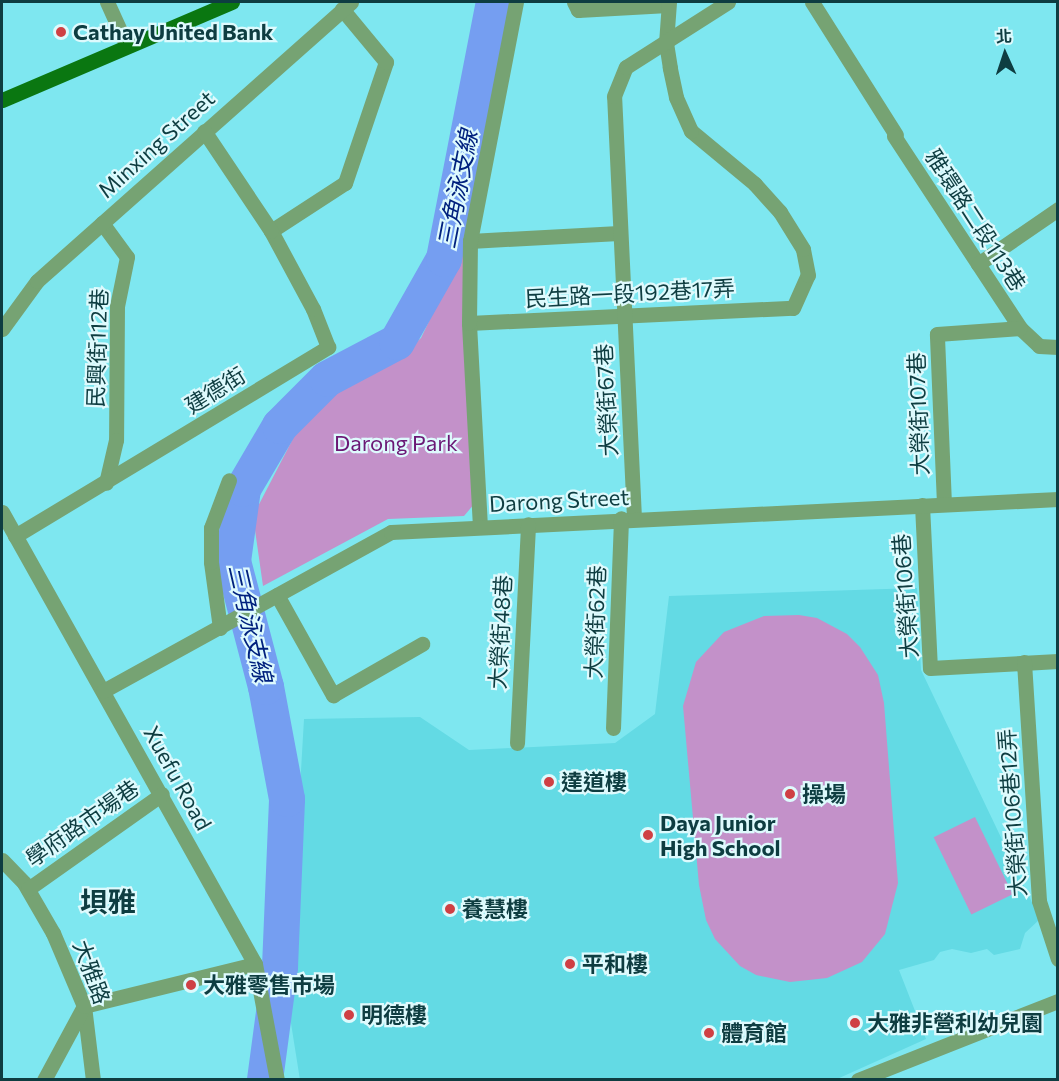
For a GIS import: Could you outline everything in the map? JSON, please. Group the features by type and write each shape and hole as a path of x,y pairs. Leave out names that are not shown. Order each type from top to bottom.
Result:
{"main road":[{"path":"2,100 232,2"}],"street":[{"path":"107,2 127,46"},
{"path":"480,527 469,323 470,241 516,2"},
{"path":"574,2 578,10 669,3 666,44"},
{"name":"大榮街67巷","path":"628,518 624,316 614,96 626,67 666,44 728,2"},
{"name":"雅環路二段113巷","path":"812,2 895,136 1020,328 1039,346 1058,347"},
{"path":"272,231 345,183 386,62 346,5"},
{"name":"Minxing Street","path":"2,329 37,281 346,5"},
{"name":"民生路一段192巷17弄","path":"469,323 793,308 808,275 803,249 780,212 755,184 691,131 676,97 666,44"},
{"name":"建德街","path":"15,536 328,347 313,309 272,231 204,131"},
{"path":"978,264 1058,209"},
{"name":"民興街112巷","path":"102,223 127,257 117,306 116,440 106,483"},
{"path":"470,241 620,233"},
{"name":"大榮街107巷","path":"944,504 938,334 1020,328"},
{"path":"223,625 211,561 211,528 229,480"},
{"name":"Darong Street","path":"104,691 391,532 628,518 1058,499"},
{"name":"大榮街106巷","path":"922,505 930,668 1058,661"},
{"name":"Xuefu Road","path":"2,512 162,794 255,964 277,1080"},
{"name":"大榮街62巷","path":"613,728 628,518"},
{"name":"大榮街48巷","path":"517,743 528,524"},
{"path":"273,597 333,695 422,644"},
{"name":"大榮街106巷12弄","path":"1024,662 1039,900 1058,959"},
{"name":"學府路市場巷","path":"28,889 162,794"},
{"name":"大雅路","path":"2,860 28,889 53,933 84,1006 93,1080"},
{"path":"44,1080 84,1006 255,964"},
{"path":"858,1080 1058,1001"}],"shaded area":[{"name":"Daya Junior High School","path":"917,588 921,670 1040,919 1025,933 1020,949 994,955 987,949 971,953 952,949 940,952 934,960 899,970 926,1039 837,1079 300,1080 290,1017 289,977 304,719 420,717 469,750 615,743 655,714 669,596"}],"green space":[{"name":"Darong Park","path":"467,242 475,503 464,516 388,519 263,586 253,516 299,427 340,388 400,357 421,338"},
{"path":"799,615 817,618 847,634 860,647 878,675 884,703 898,883 885,934 862,962 827,978 790,982 756,975 740,966 715,939 706,920 699,885 683,706 696,662 724,632 764,616"},
{"path":"975,817 1013,894 971,914 934,837"}],"waterway":[{"name":"三角泳支線","path":"265,1080 280,967 287,799 266,687 233,561 243,489 280,426 327,379 397,342 444,259 494,2"}],"place":[{"name":"Cathay United Bank","path":"61,32"},
{"name":"達道樓","path":"549,782"},
{"name":"操場","path":"790,794"},
{"name":"Daya Junior High School","path":"648,835"},
{"name":"養慧樓","path":"450,909"},
{"name":"平和樓","path":"570,964"},
{"name":"大雅零售市場","path":"191,985"},
{"name":"明德樓","path":"349,1015"},
{"name":"大雅非營利幼兒園","path":"855,1023"},
{"name":"體育館","path":"709,1033"}],"district":[{"name":"垻雅","path":"108,901"}]}
